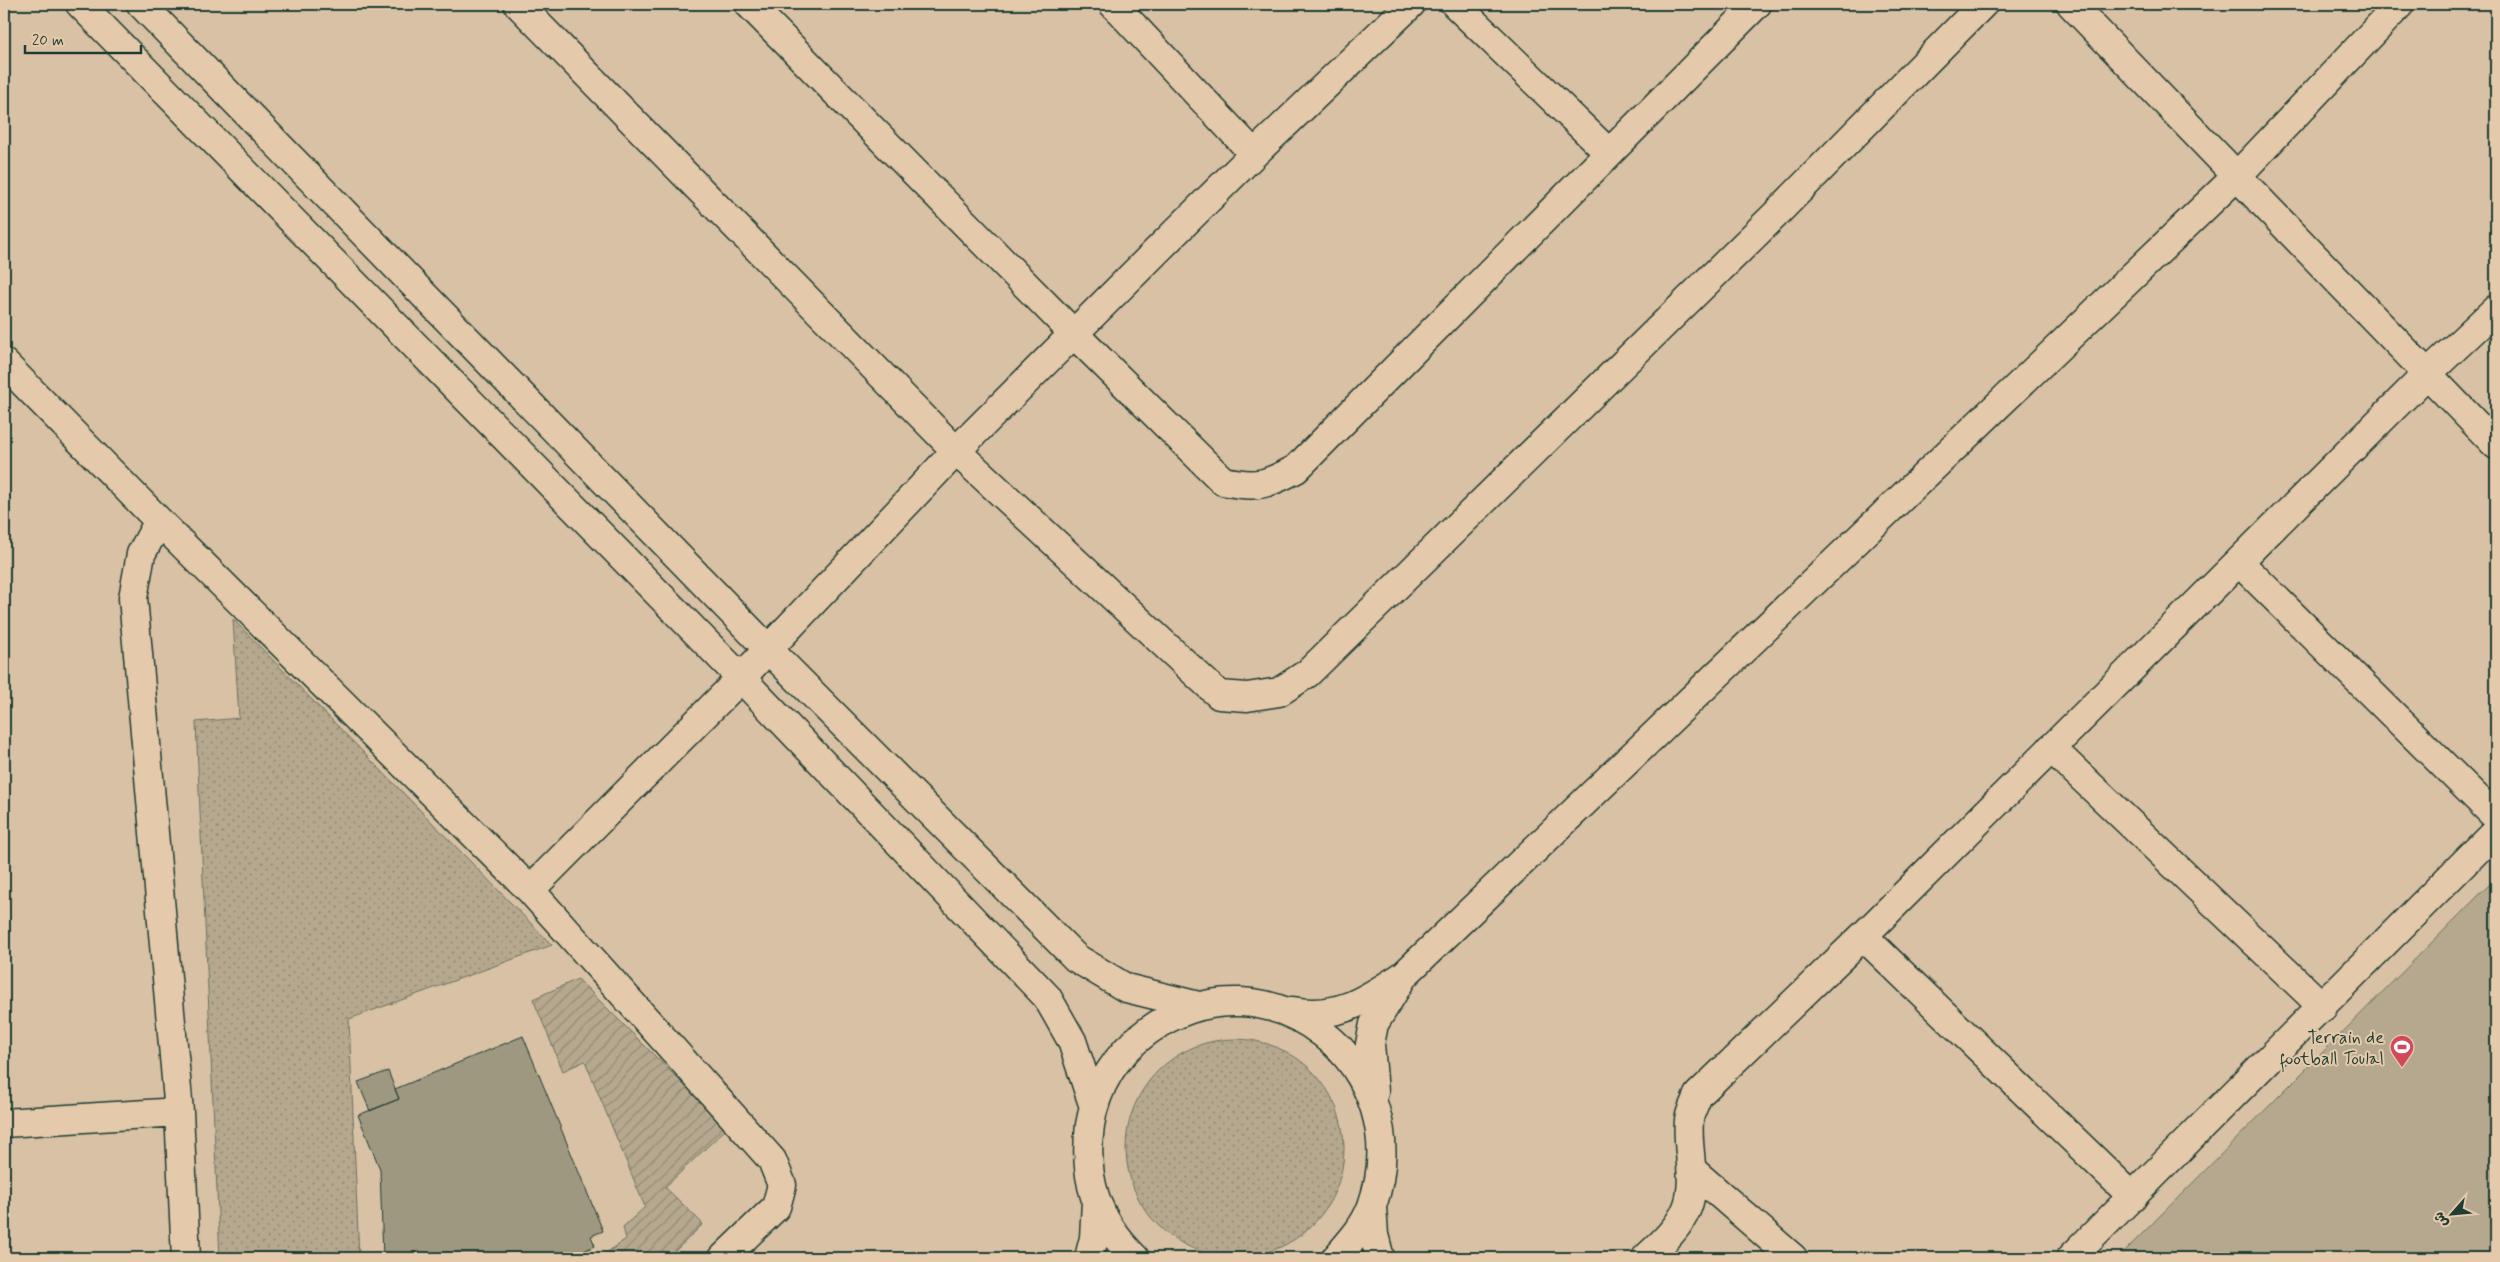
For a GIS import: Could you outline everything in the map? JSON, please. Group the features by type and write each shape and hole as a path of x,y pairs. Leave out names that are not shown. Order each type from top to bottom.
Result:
{"street":[{"path":"80,4 741,678 1047,998 1072,1041 1093,1104"},
{"path":"141,4 769,650 1076,958 1126,988 1199,1006"},
{"path":"518,4 956,451 1219,696 1247,697 1279,692 1308,673 1775,215 1984,4"},
{"path":"749,4 1073,333 1223,481 1249,486 1272,481 1296,468 1757,4"},
{"path":"1113,4 1254,154"},
{"path":"530,890 769,650 956,451 1073,333 1254,154 1411,4"},
{"path":"1455,4 1609,153"},
{"path":"2071,4 2496,445"},
{"path":"1089,1258 1094,1238 1096,1202 1087,1153 1093,1104 1110,1070 1134,1042 1164,1020 1199,1006 1238,1002 1308,1014 1328,1013 1356,1005 1404,975 2236,176 2400,4"},
{"path":"1646,1258 1677,1225 1688,1207 1692,1170 1688,1144 1689,1118 1698,1095 1863,936 2427,374 2496,309"},
{"path":"4,363 530,890 772,1160 782,1186 776,1207 723,1258"},
{"path":"160,521 142,554 133,598 179,1112 186,1258"},
{"path":"2239,562 2496,817"},
{"path":"2051,748 2323,1007"},
{"path":"2071,1258 2133,1198 2496,831"},
{"path":"1863,936 2133,1198"},
{"path":"1336,1258 1357,1235 1372,1207 1380,1174 1382,1141 1371,1072 1370,1044 1374,1024 1404,975"},
{"path":"1277,1008 1310,1023 1339,1046 1361,1074 1376,1108"},
{"path":"4,1123 179,1112"},
{"path":"1692,1170 1793,1258"},
{"path":"1096,1202 1116,1240 1135,1258"},
{"path":"1372,1207 1374,1235 1380,1258"}],"shaded area":[{"path":"233,619 552,945 349,1019 359,1258 220,1258 196,722 239,718"},
{"name":"Terrain de football Toulal","path":"2496,878 2496,1258 2118,1258"},
{"path":"578,979 727,1128 665,1187 703,1224 668,1258 599,1258 626,1239 623,1227 645,1207 585,1061 563,1071 533,999"},
{"path":"1235,1039 1256,1041 1277,1047 1295,1057 1312,1071 1326,1088 1336,1106 1342,1127 1344,1148 1342,1169 1336,1190 1326,1208 1312,1225 1295,1239 1277,1249 1256,1255 1235,1257 1214,1255 1193,1249 1175,1239 1158,1225 1144,1208 1134,1190 1128,1169 1126,1148 1128,1127 1134,1106 1144,1088 1158,1071 1175,1057 1193,1047 1214,1041"}],"building":[{"path":"523,1036 603,1231 591,1236 595,1246 583,1251 586,1258 383,1258 380,1169 358,1115 399,1099 395,1089"},
{"path":"388,1071 399,1099 370,1111 358,1082"}],"place":[{"name":"Terrain de football Toulal","path":"2402,1068"}]}
